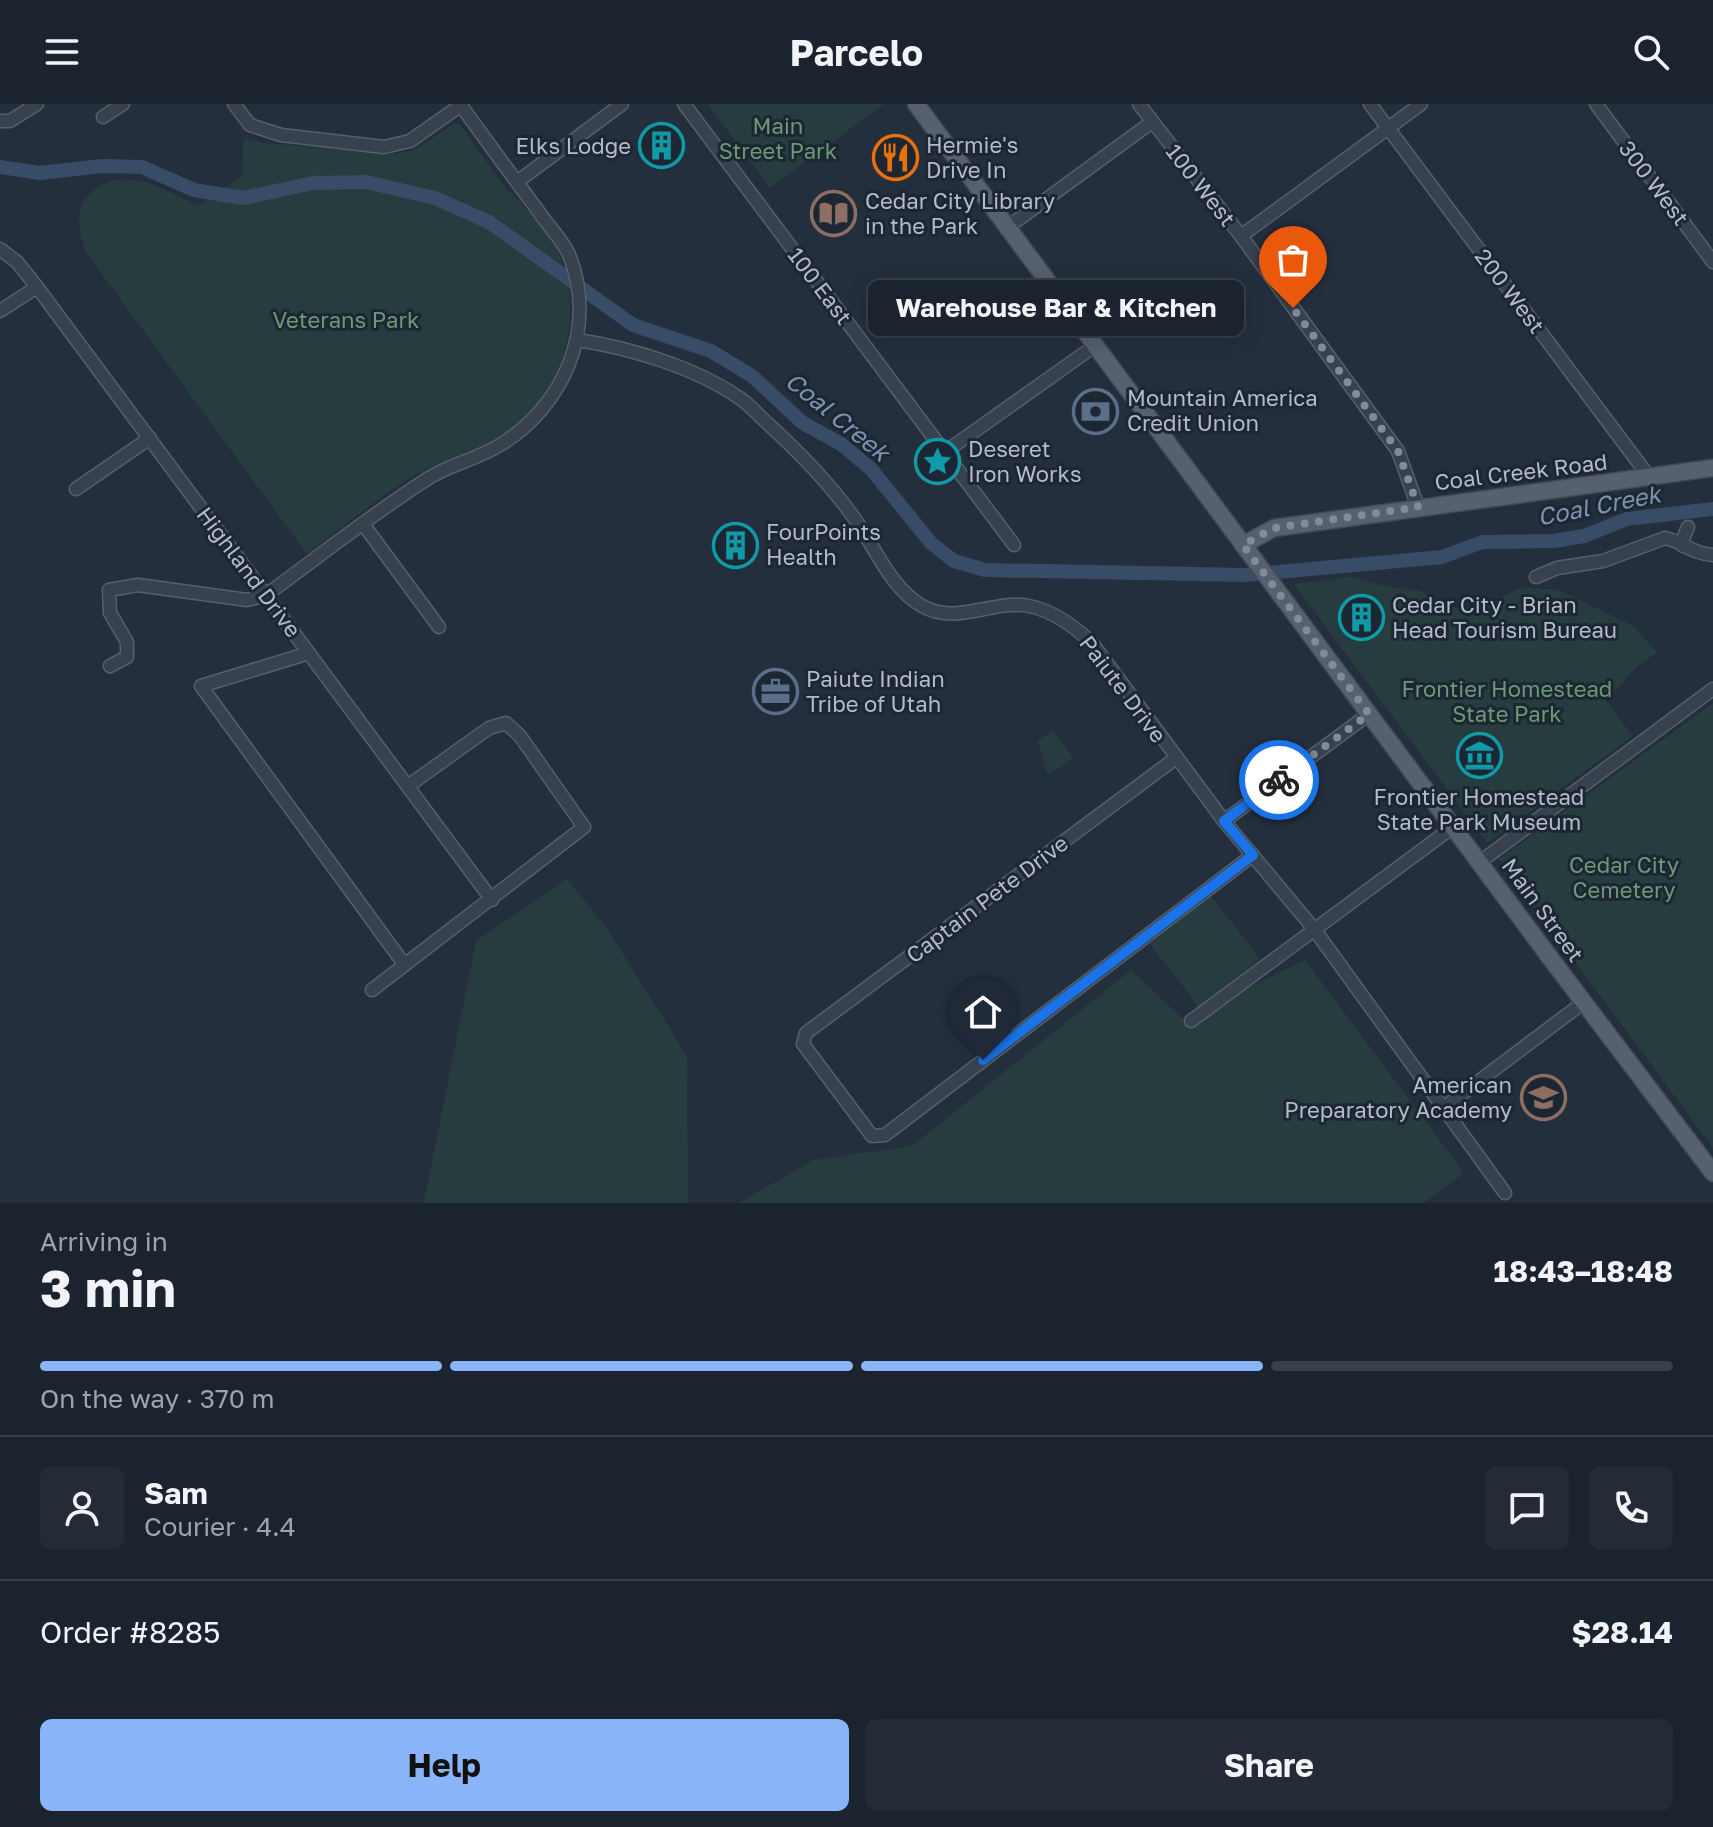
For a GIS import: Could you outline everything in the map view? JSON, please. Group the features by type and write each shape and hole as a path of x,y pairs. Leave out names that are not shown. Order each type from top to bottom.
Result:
{"main road":[{"path":"916,104 1096,345"},
{"name":"Main Street","path":"1096,345 1713,1173"},
{"name":"Coal Creek Road","path":"1243,545 1274,528 1713,468"}],"street":[{"path":"0,121 10,121 37,104"},
{"path":"103,117 123,104"},
{"path":"110,666 127,657 127,642 110,613 109,590 138,585 247,600 266,595 434,474 497,447 526,428 565,376 578,340 579,294 569,254 460,104 410,141 384,147 281,135 250,125 234,104"},
{"path":"517,182 622,104"},
{"name":"100 East","path":"684,104 1014,545"},
{"name":"100 West","path":"1139,104 1241,236 1398,451 1418,507"},
{"name":"200 West","path":"1370,104 1650,478"},
{"path":"1241,236 1421,104"},
{"name":"300 West","path":"1596,104 1713,262"},
{"path":"1008,227 1152,122"},
{"name":"Highland Drive","path":"0,249 17,262 37,287 492,900"},
{"path":"0,311 37,287"},
{"name":"Paiute Drive","path":"578,340 624,348 692,373 738,397 827,481 897,584 921,605 947,616 1027,605 1054,614 1079,631 1092,643 1224,821 1314,929 1505,1193"},
{"path":"945,452 1096,345"},
{"path":"76,489 150,438"},
{"path":"363,524 439,627"},
{"path":"1536,577 1557,568 1603,561 1665,538 1683,539 1688,527"},
{"path":"1677,538 1693,552 1708,555 1713,569"},
{"path":"309,653 201,686 404,964"},
{"path":"1480,862 1713,689"},
{"path":"1224,821 1369,714"},
{"path":"372,990 584,827 520,736 506,723 489,728 408,786"},
{"name":"Captain Pete Drive","path":"1176,758 806,1033 803,1044 872,1136 885,1135 1253,855"},
{"path":"1191,1021 1453,827"},
{"path":"1442,1109 1584,1002"}],"green space":[{"name":"Main Street Park","path":"708,104 884,104 770,188"},
{"name":"Veterans Park","path":"455,123 461,126 504,185 547,232 563,264 569,290 570,317 558,369 546,393 530,414 510,432 415,475 307,554 85,251 80,227 82,205 92,192 105,184 131,179 159,187 198,206 242,176 243,142 247,138 265,143 398,154 416,149"},
{"name":"Frontier Homestead State Park","path":"1350,577 1388,587 1418,590 1457,608 1496,600 1521,587 1559,590 1632,625 1657,652 1637,667 1606,701 1633,736 1487,843 1294,584"},
{"name":"Cedar City Cemetery","path":"1713,703 1713,1148 1499,859"},
{"path":"1053,730 1073,758 1049,775 1037,742"},
{"path":"567,879 606,927 687,1056 688,1203 424,1203 476,941"},
{"path":"1211,896 1260,959 1199,1007 1150,944"},
{"path":"1305,960 1464,1173 1424,1203 739,1203 813,1160 912,1146 1131,970 1184,1020"}],"waterway":[{"name":"Coal Creek","path":"0,167 40,173 102,166 142,167 194,190 243,198 313,183 366,182 435,198 489,222 633,325 711,351 752,376 803,423 841,444 871,469 931,543 954,561 985,570 1245,575 1442,557 1482,542 1554,541 1584,536 1627,519 1713,509"}],"way so far":[{"path":"1279,780 1369,714 1243,545 1274,528 1418,507 1398,451 1293,308"}],"place":[{"name":"Elks Lodge","path":"662,146"},
{"name":"Hermie's Drive In","path":"895,158"},
{"name":"Cedar City Library in the Park","path":"834,214"},
{"name":"Warehouse Bar & Kitchen","path":"1293,308"},
{"name":"Mountain America Credit Union","path":"1096,411"},
{"name":"Deseret Iron Works","path":"937,462"},
{"name":"FourPoints Health","path":"735,545"},
{"name":"Cedar City - Brian Head Tourism Bureau","path":"1361,618"},
{"name":"Paiute Indian Tribe of Utah","path":"775,692"},
{"name":"Frontier Homestead State Park Museum","path":"1479,756"},
{"name":"American Preparatory Academy","path":"1543,1098"}],"route":[{"path":"983,1060 1253,855 1224,821 1279,780"}]}
